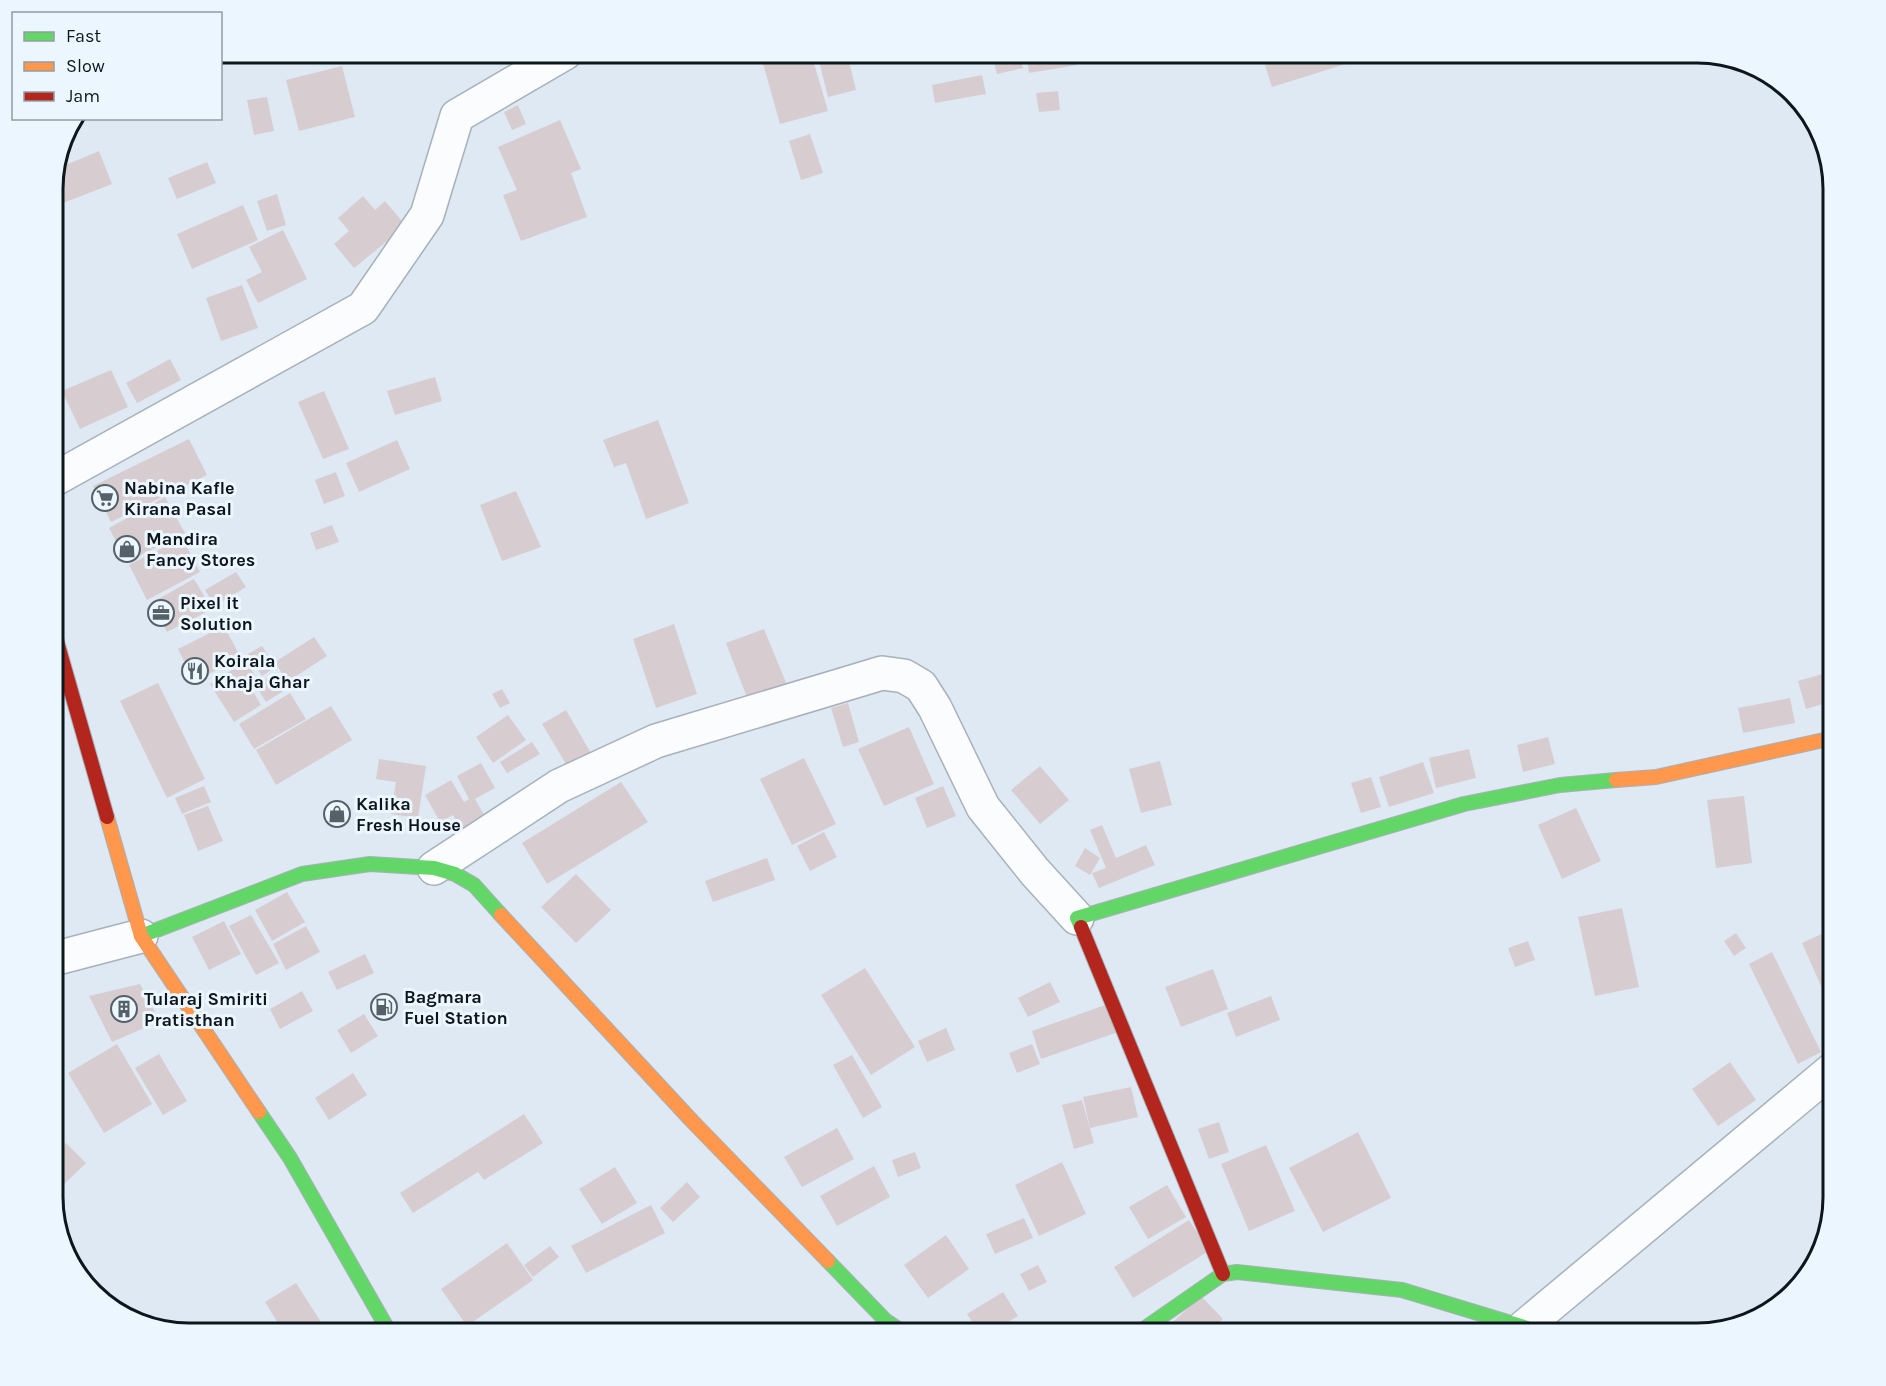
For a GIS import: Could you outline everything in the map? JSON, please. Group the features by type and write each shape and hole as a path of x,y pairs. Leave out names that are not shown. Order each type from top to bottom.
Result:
{"street":[{"path":"63,474 363,308 427,215 457,116 546,63"},
{"path":"63,663 141,936 290,1158 384,1323"},
{"path":"434,868 559,786 656,741 882,673 904,676 921,686 935,708 983,807 1035,872 1077,918 1223,1274"},
{"path":"1077,918 1464,804 1560,785 1656,777 1823,740"},
{"path":"63,956 141,936 303,873 370,864 387,864 434,868 455,874 474,885 692,1121 889,1323"},
{"path":"1539,1323 1823,1078"},
{"path":"1154,1323 1223,1274 1237,1272 1402,1290 1508,1323"}],"building":[{"path":"763,63 814,63 828,111 780,124"},
{"path":"820,63 849,63 856,90 828,97"},
{"path":"994,63 1022,63 1023,68 997,74"},
{"path":"1028,63 1077,63 1077,65 1029,73"},
{"path":"1272,63 1349,63 1272,87 1265,65"},
{"path":"342,66 355,117 299,131 286,80"},
{"path":"982,75 986,94 935,103 932,85"},
{"path":"1058,91 1060,110 1039,112 1036,93"},
{"path":"267,97 274,131 254,135 247,100"},
{"path":"518,105 526,124 512,130 504,112"},
{"path":"560,120 581,169 571,173 587,217 521,241 503,195 517,190 498,147"},
{"path":"810,134 823,173 801,180 789,141"},
{"path":"99,151 112,184 63,203 65,165"},
{"path":"207,162 216,183 177,199 168,178"},
{"path":"277,194 286,225 267,231 257,201"},
{"path":"363,196 375,210 385,201 406,226 354,268 334,244 349,231 338,218"},
{"path":"243,205 258,240 192,269 177,234"},
{"path":"283,230 307,279 258,303 246,280 262,272 249,247"},
{"path":"242,285 258,328 221,341 206,298"},
{"path":"170,359 181,380 137,403 126,383"},
{"path":"111,370 128,407 80,429 63,391"},
{"path":"435,377 442,401 395,415 387,391"},
{"path":"324,391 349,449 323,459 298,402"},
{"path":"658,420 689,503 646,519 626,463 614,467 603,440"},
{"path":"189,439 207,475 111,522 93,486"},
{"path":"397,440 410,469 359,492 346,463"},
{"path":"336,472 345,496 324,504 315,480"},
{"path":"516,491 541,547 502,561 480,505"},
{"path":"165,497 185,533 127,562 109,528"},
{"path":"332,525 339,542 316,550 310,533"},
{"path":"182,538 200,572 147,600 129,565"},
{"path":"236,572 246,587 215,606 205,590"},
{"path":"194,579 212,609 167,632 151,603"},
{"path":"674,624 697,694 656,708 633,639"},
{"path":"224,626 241,658 194,681 178,649"},
{"path":"764,629 787,685 748,700 726,643"},
{"path":"314,637 327,656 287,682 275,662"},
{"path":"262,646 276,667 262,676 248,654"},
{"path":"246,661 256,677 248,683 261,705 234,722 210,684"},
{"path":"275,673 285,690 266,702 256,686"},
{"path":"1823,674 1823,704 1806,709 1798,681"},
{"path":"158,683 205,779 167,798 120,701"},
{"path":"502,689 510,703 500,708 492,694"},
{"path":"290,693 306,719 254,749 239,724"},
{"path":"1790,698 1795,723 1743,733 1738,708"},
{"path":"848,703 859,742 843,747 831,708"},
{"path":"331,706 352,740 276,785 256,750"},
{"path":"566,710 592,755 569,769 542,724"},
{"path":"508,715 526,740 493,763 476,737"},
{"path":"909,727 934,784 884,806 858,749"},
{"path":"1548,737 1555,764 1523,772 1517,745"},
{"path":"532,742 540,754 507,773 500,762"},
{"path":"1469,749 1476,778 1436,788 1429,758"},
{"path":"804,758 836,824 792,845 760,779"},
{"path":"379,759 426,766 418,818 391,814 396,782 376,779"},
{"path":"1160,761 1172,805 1141,813 1129,769"},
{"path":"1423,762 1434,793 1389,807 1379,777"},
{"path":"481,763 495,788 475,799 490,825 466,839 453,815 440,822 425,795 451,780 464,802 469,799 457,776"},
{"path":"1040,766 1069,800 1040,824 1011,790"},
{"path":"1371,777 1381,807 1361,813 1351,783"},
{"path":"621,782 648,822 547,884 522,843"},
{"path":"204,786 211,802 182,814 175,798"},
{"path":"943,786 956,816 927,828 915,798"},
{"path":"1744,796 1752,863 1716,868 1707,800"},
{"path":"208,806 223,841 198,851 184,815"},
{"path":"1576,808 1601,861 1562,879 1538,825"},
{"path":"1102,825 1116,858 1146,845 1155,865 1099,888 1092,873 1106,868 1090,830"},
{"path":"824,832 837,857 810,871 797,846"},
{"path":"1085,848 1100,858 1090,875 1075,866"},
{"path":"767,858 775,880 713,902 705,881"},
{"path":"576,874 611,910 576,943 541,907"},
{"path":"287,892 305,922 272,941 255,910"},
{"path":"1622,908 1639,987 1595,996 1578,917"},
{"path":"251,915 279,963 256,975 229,926"},
{"path":"224,921 241,954 209,970 192,937"},
{"path":"306,926 320,952 286,970 273,944"},
{"path":"1736,933 1746,948 1734,956 1724,941"},
{"path":"1823,933 1823,990 1802,943"},
{"path":"1528,941 1535,960 1515,967 1508,948"},
{"path":"1772,952 1821,1052 1798,1064 1749,964"},
{"path":"365,954 374,973 337,990 328,972"},
{"path":"865,968 915,1047 871,1075 821,995"},
{"path":"1213,969 1228,1009 1181,1027 1165,987"},
{"path":"1050,982 1060,1002 1028,1017 1018,998"},
{"name":"Tularaj Smiriti Pratisthan","path":"140,984 160,1021 112,1042 89,996"},
{"path":"302,991 313,1011 280,1029 270,1009"},
{"path":"1271,996 1280,1020 1236,1037 1227,1013"},
{"path":"1111,1003 1121,1031 1041,1059 1032,1031"},
{"path":"364,1014 378,1036 351,1053 337,1030"},
{"path":"946,1028 955,1050 927,1062 918,1041"},
{"name":"Tularaj Smiriti Pratisthan","path":"117,1044 152,1104 104,1133 68,1073"},
{"path":"1032,1044 1040,1064 1017,1073 1009,1053"},
{"path":"159,1054 187,1101 163,1115 135,1068"},
{"path":"852,1055 882,1107 863,1118 833,1065"},
{"path":"1730,1062 1756,1100 1718,1126 1692,1089"},
{"path":"353,1073 367,1095 329,1120 315,1098"},
{"path":"1131,1087 1138,1117 1090,1128 1083,1097"},
{"path":"1082,1100 1094,1143 1074,1149 1062,1105"},
{"path":"524,1114 543,1143 484,1180 478,1172 413,1213 400,1193"},
{"path":"1219,1122 1229,1152 1209,1159 1198,1129"},
{"path":"837,1128 854,1159 802,1187 784,1157"},
{"path":"1358,1132 1391,1198 1323,1232 1289,1168"},
{"path":"66,1143 86,1163 63,1185 63,1146"},
{"path":"1266,1145 1295,1211 1249,1231 1221,1164"},
{"path":"915,1152 921,1168 898,1177 892,1160"},
{"path":"1062,1162 1086,1214 1039,1236 1015,1185"},
{"path":"874,1166 890,1197 837,1226 820,1196"},
{"path":"615,1167 637,1203 602,1224 579,1189"},
{"path":"687,1182 700,1197 673,1222 660,1208"},
{"path":"1167,1185 1186,1217 1148,1239 1129,1207"},
{"path":"651,1205 665,1233 586,1273 571,1246"},
{"path":"1024,1218 1033,1238 995,1254 986,1234"},
{"path":"1189,1220 1209,1251 1133,1298 1114,1267"},
{"path":"946,1235 969,1269 928,1298 904,1265"},
{"path":"507,1243 533,1280 471,1323 465,1323 441,1289"},
{"path":"550,1246 559,1257 533,1277 524,1265"},
{"path":"1038,1265 1047,1282 1029,1291 1020,1274"},
{"path":"296,1283 322,1323 278,1323 265,1302"},
{"path":"1003,1292 1018,1316 1006,1323 973,1323 967,1314"},
{"path":"1201,1296 1223,1319 1219,1323 1172,1323"}],"traffic: fast":[{"path":"1081,927 1077,918 1464,804 1560,785 1616,780"},
{"path":"141,936 302,874 370,864 434,868 455,874 474,885 501,915"},
{"path":"259,1112 290,1158 384,1323"},
{"path":"828,1261 889,1323"},
{"path":"1152,1323 1223,1274 1237,1272 1402,1290 1511,1323"}],"traffic: slow":[{"path":"1616,780 1656,777 1823,740"},
{"path":"107,817 141,936 259,1112"},
{"path":"501,915 692,1121 828,1261"}],"traffic: jam":[{"path":"63,663 107,817"},
{"path":"1081,927 1223,1274"}],"place":[{"name":"Nabina Kafle Kirana Pasal","path":"105,498"},
{"name":"Mandira Fancy Stores","path":"127,549"},
{"name":"Pixel it Solution","path":"161,613"},
{"name":"Koirala Khaja Ghar","path":"195,671"},
{"name":"Kalika Fresh House","path":"337,814"},
{"name":"Bagmara Fuel Station","path":"384,1007"},
{"name":"Tularaj Smiriti Pratisthan","path":"124,1009"}]}
